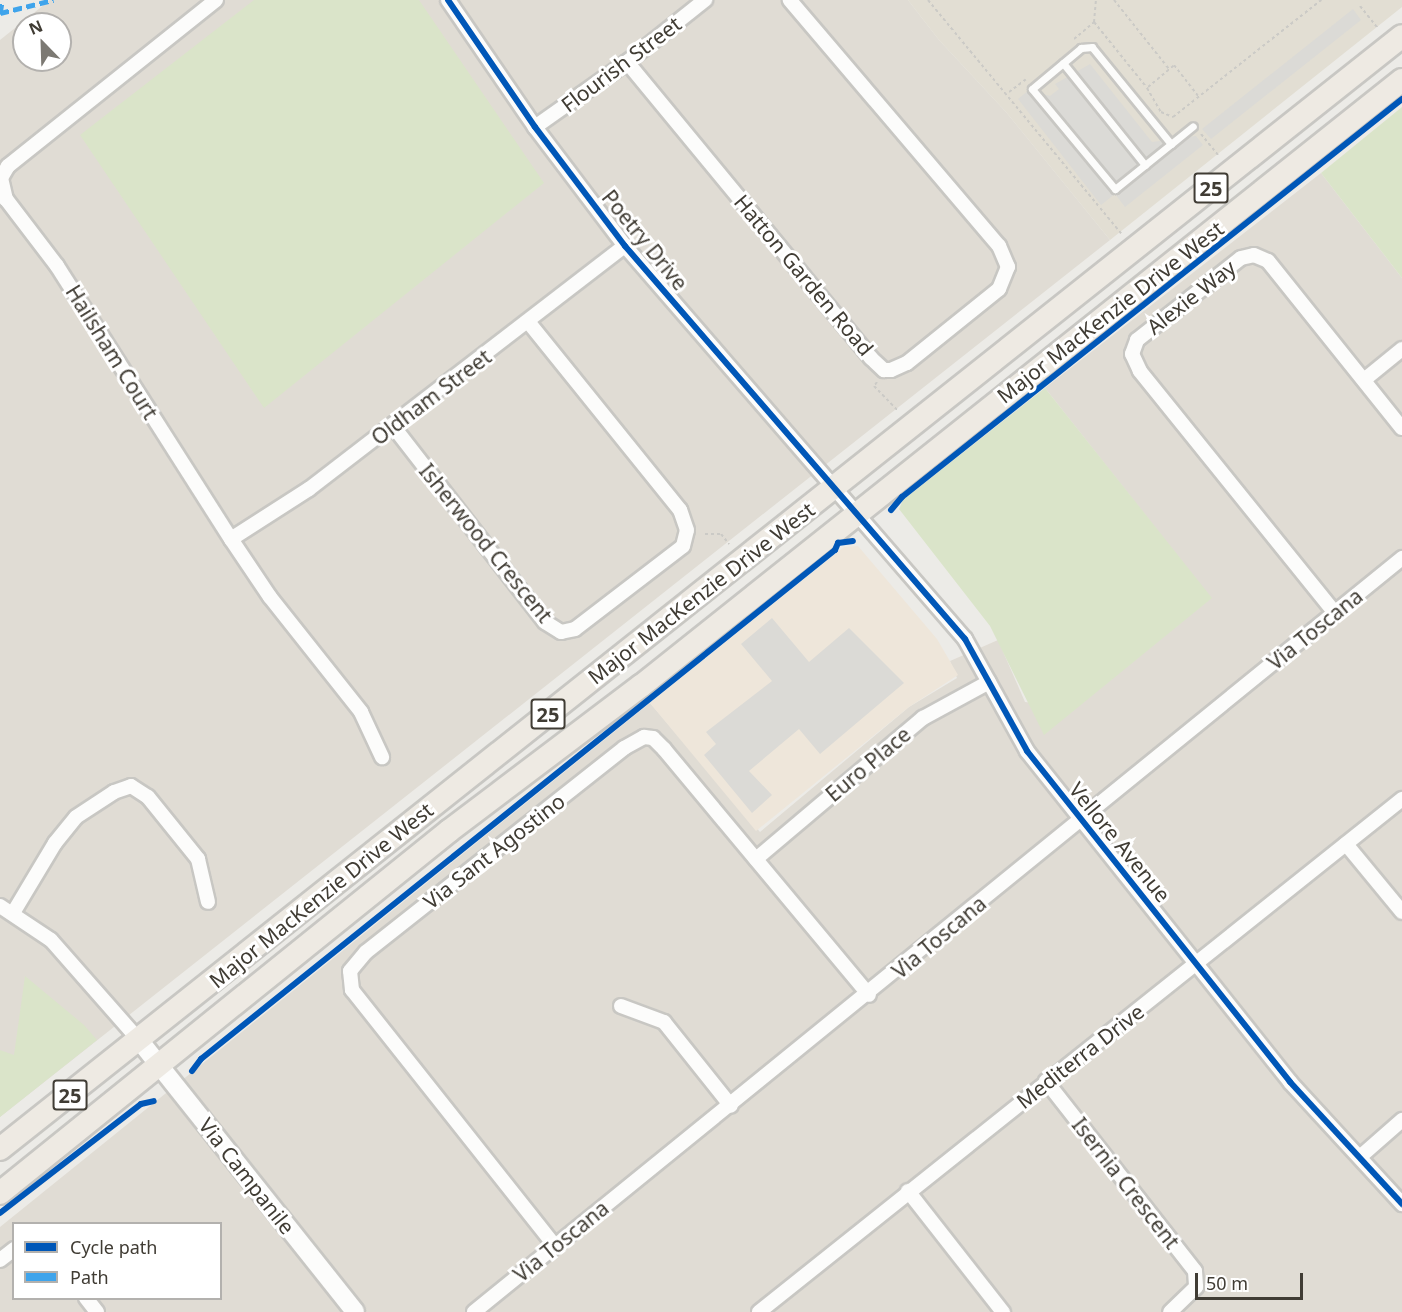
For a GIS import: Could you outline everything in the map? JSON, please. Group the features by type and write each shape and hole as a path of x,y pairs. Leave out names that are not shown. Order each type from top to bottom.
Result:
{"main road":[{"name":"Major MacKenzie Drive West","path":"0,1149 1402,36"},
{"name":"Major MacKenzie Drive West","path":"0,1193 449,831 641,686 1402,80"}],"street":[{"name":"Hailsham Court","path":"216,0 8,166 1,178 6,199 57,266 270,597 361,712 382,757"},
{"name":"Poetry Drive","path":"448,0 535,127 625,246 835,486"},
{"name":"Flourish Street","path":"535,127 627,62 705,0"},
{"name":"Hatton Garden Road","path":"627,62 884,370 907,363 999,290 1008,267 999,246 790,0"},
{"name":"Oldham Street","path":"231,539 309,489 529,323 625,246"},
{"name":"Alexie Way","path":"1335,613 1140,370 1132,354 1137,339 1241,258 1254,255 1268,261 1402,428"},
{"name":"Isherwood Crescent","path":"393,426 545,622 561,632 575,629 683,546 687,530 680,510 529,323"},
{"path":"1364,380 1402,349"},
{"name":"Vellore Avenue","path":"835,486 965,639 1023,745 1080,820 1290,1082 1361,1156 1402,1204"},
{"name":"Via Toscana","path":"474,1312 869,995 1402,558"},
{"name":"Euro Place","path":"756,859 923,718 989,682"},
{"name":"Via Sant Agostino","path":"555,1246 357,999 349,980 350,971 366,952 624,748 644,737 659,743 869,995"},
{"path":"13,913 70,824 94,804 131,786 148,797 198,859 208,902"},
{"name":"Mediterra Drive","path":"759,1312 775,1307 908,1191 1197,964 1402,799"},
{"path":"1346,844 1402,912"},
{"path":"0,906 51,939 139,1040"},
{"path":"621,1006 664,1022 731,1106"},
{"name":"Via Campanile","path":"139,1040 355,1312"},
{"name":"Isernia Crescent","path":"1046,1081 1195,1271 1196,1287 1170,1312"},
{"path":"1361,1156 1402,1120"},
{"path":"908,1191 1003,1312"},
{"path":"87,1300 97,1312"}],"lane":[{"path":"1171,144 1092,47 1081,48 1032,89 1115,189 1145,165 1171,144 1193,126"},
{"path":"1064,63 1145,165"}],"path":[{"path":"928,0 1008,93 1121,233"},
{"path":"1096,0 1094,22 1147,88 1161,112 1173,117 1182,113 1321,0"},
{"path":"1114,0 1169,69"},
{"path":"1360,6 1378,28"},
{"path":"1068,44 1094,22"},
{"path":"1147,88 1174,65 1199,97"},
{"path":"1008,93 1034,72"},
{"path":"1182,113 1187,118"},
{"path":"1201,134 1218,155"},
{"path":"884,370 874,386 898,411"},
{"path":"705,534 721,534 729,544"}],"shaded area":[{"path":"50,0 908,0 939,40 1006,112 1110,240 0,1117 0,40 12,30 12,72 72,72 72,12 35,12"},
{"path":"908,0 1402,0 1402,7 1110,240 1006,112 939,40"},
{"path":"1353,9 1361,20 1211,139 1202,129"},
{"path":"1090,64 1152,142 1196,136 1203,145 1125,207 1115,194 1101,205 1018,99 1029,90 1050,96 1059,89 1055,84"},
{"path":"1321,173 1402,278 1402,1312 0,1312 0,1227 650,703 760,832 909,707 957,678 950,661 998,640 1025,702 1076,708 1211,598 1045,388"},
{"path":"858,546 937,639 958,675 909,707 756,831 650,703 844,547"},
{"path":"772,618 809,662 849,628 904,683 820,754 799,729 749,771 772,795 752,813 704,755 716,744 706,732 772,681 741,644"}],"green space":[{"path":"254,0 419,0 544,183 264,408 80,135"},
{"path":"1402,107 1402,278 1321,173"},
{"path":"1045,388 1212,598 1044,735 990,626 899,509 903,500"},
{"path":"25,976 84,1025 97,1040 0,1117 0,1050 14,1055"}],"marked path":[{"path":"0,13 2,0"},
{"path":"0,13 53,0"}],"cycle path":[{"path":"448,0 535,127 625,246 965,639 1027,751 1290,1082 1402,1204"},
{"path":"891,510 902,497 1402,99"},
{"path":"192,1071 201,1059 835,550 838,543 853,541"},
{"path":"0,1213 141,1104 154,1101"}]}
